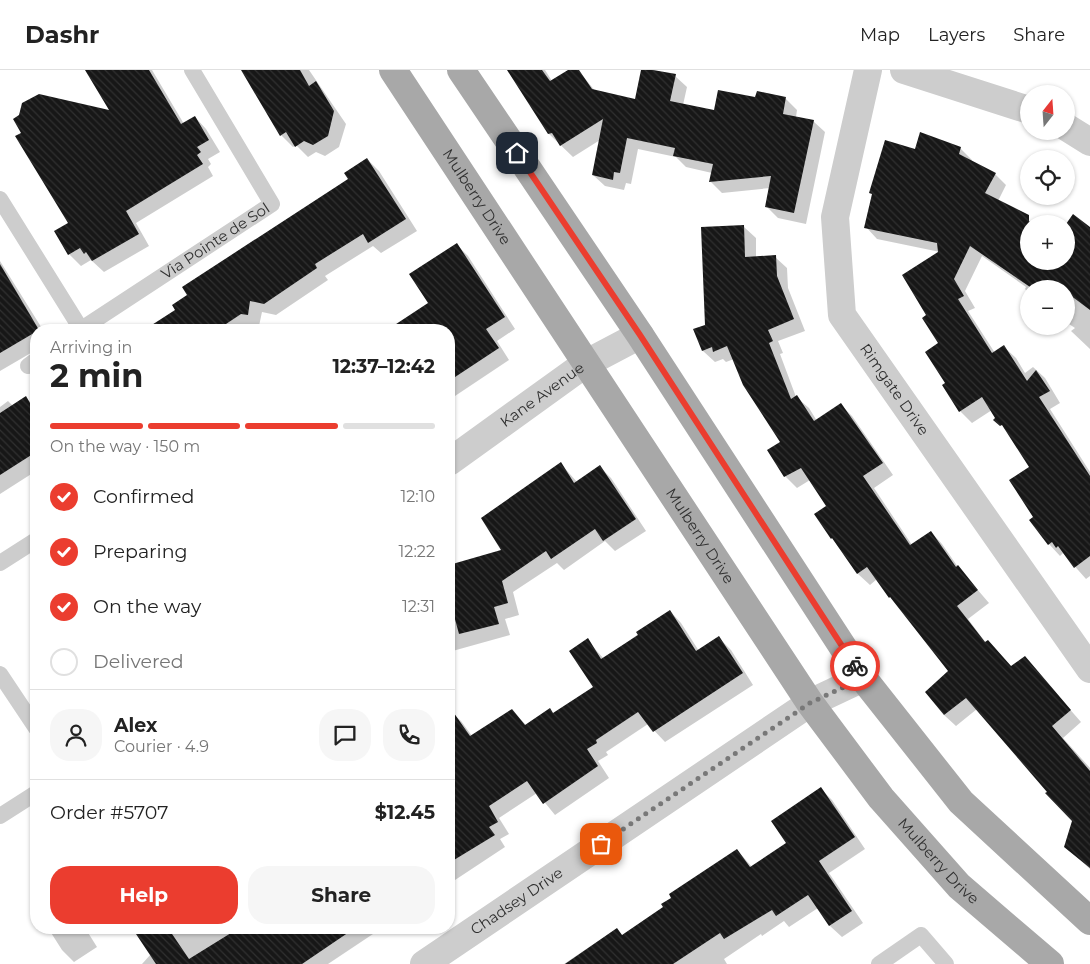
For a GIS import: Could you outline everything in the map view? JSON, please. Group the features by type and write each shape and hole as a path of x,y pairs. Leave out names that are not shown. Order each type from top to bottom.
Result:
{"main road":[{"name":"Mulberry Drive","path":"393,70 810,703 881,798 959,886 1050,964"},
{"path":"462,70 640,335 863,678 961,802 1090,921"}],"street":[{"name":"Rimgate Drive","path":"868,70 834,217 842,315 1090,669"},
{"path":"904,70 1020,107"},
{"path":"1075,133 1090,142"},
{"name":"Kane Avenue","path":"455,458 585,364 640,335"},
{"name":"Chadsey Drive","path":"424,964 810,703 863,678"}],"lane":[{"name":"Via Pointe de Sol","path":"89,324 272,204 192,70"},
{"path":"0,199 76,324"},
{"path":"0,563 30,544"},
{"path":"0,674 30,719"},
{"path":"2,809 30,796"},
{"path":"879,964 921,935 946,964"}],"building":[{"path":"85,70 149,70 181,124 195,116 209,140 197,147 201,152 197,155 203,164 126,211 139,234 92,261 86,252 84,254 80,248 68,255 54,231 68,223 15,136 21,133 13,119 19,115 22,103 39,94 109,110"},
{"path":"241,70 300,70 309,86 316,81 334,111 328,136 313,145 304,141 295,147 286,132 280,136"},
{"path":"507,70 542,70 550,81 568,70 579,70 592,89 635,99 641,70 676,74 670,101 714,110 718,90 755,97 757,91 786,97 783,114 814,120 794,213 765,207 771,176 709,182 713,164 673,156 675,148 627,138 620,173 614,172 613,180 592,175 603,119 560,146 552,133 548,134"},
{"path":"920,132 961,147 959,154 996,173 985,193 1029,215 1020,215 1020,270 1075,270 1075,216 1090,227 1090,310 1075,299 1075,280 1020,280 970,246 954,279 964,296 958,299 992,353 1004,345 1027,381 1036,370 1050,391 1039,397 1090,476 1090,556 1074,568 1058,546 1056,548 1052,542 1048,545 1029,520 1033,517 1009,480 1029,467 1002,425 1000,426 993,420 995,418 982,397 959,412 942,385 945,383 925,352 938,343 922,318 926,315 902,275 938,252 937,243 864,228 872,194 869,193 885,140 915,149"},
{"path":"367,158 406,219 368,243 363,234 315,264 317,268 264,304 250,301 248,315 241,314 226,324 153,324 175,310 172,305 187,295 182,287 348,179 344,173"},
{"path":"744,225 745,257 776,255 777,276 794,319 768,330 773,341 769,343 791,399 797,395 814,421 841,403 883,463 863,476 910,545 931,531 956,567 958,565 978,590 957,606 985,642 988,640 1011,666 1025,656 1071,710 1052,726 1090,771 1090,868 1064,847 1072,821 1045,793 1047,792 966,698 944,715 925,692 948,671 889,598 867,567 857,574 831,539 814,514 826,506 801,468 784,477 767,450 780,442 743,385 727,346 713,352 712,347 702,351 693,329 705,325 701,227"},
{"path":"457,243 505,317 486,329 499,348 455,377 455,324 396,324 428,303 409,274"},
{"path":"0,264 35,324 30,324 30,335 0,353"},
{"path":"26,396 30,403 30,456 0,475 0,413"},
{"path":"561,462 574,483 600,465 636,519 603,541 595,529 551,559 546,551 502,581 508,603 494,607 499,624 459,634 455,619 455,563 501,550 481,518"},
{"path":"670,610 696,651 719,636 743,673 653,732 638,712 596,740 597,743 587,749 598,766 543,804 527,781 489,806 498,822 489,827 495,835 455,859 455,715 470,736 512,709 525,725 550,708 553,713 593,687 569,651 588,638 601,659 638,635 636,632"},
{"path":"821,787 855,837 819,861 852,911 829,926 808,895 776,916 772,910 724,939 720,933 673,964 565,964 617,928 622,935 663,907 661,904 671,898 669,894 737,849 750,867 786,843 771,821"},
{"path":"136,934 172,934 189,959 229,934 346,934 302,964 156,964"}],"way so far":[{"path":"601,844 810,703 863,678 855,666"}],"route":[{"path":"517,153 640,335 855,666"}]}
